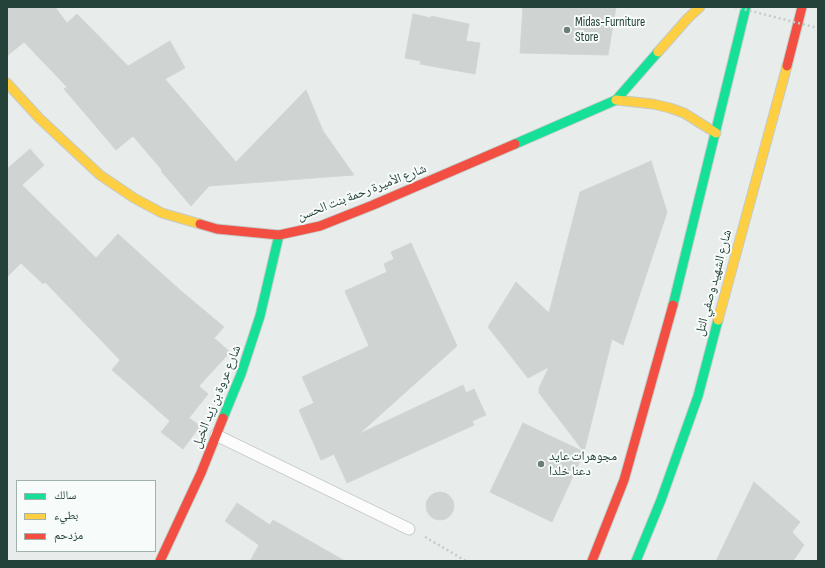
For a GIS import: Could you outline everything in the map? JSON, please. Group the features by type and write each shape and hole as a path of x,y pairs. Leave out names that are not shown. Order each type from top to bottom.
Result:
{"street":[{"name":"شارع الأميرة رحمة بنت الحسن","path":"7,83 39,118 75,153 100,175 134,198 162,213 210,227 248,233 279,235 320,226 373,205 616,100 688,18 700,7"},
{"path":"592,561 624,480 681,277 746,7"},
{"name":"شارع الشهيد وصفي التل","path":"636,561 661,500 698,396 731,267 781,91 802,7"},
{"name":"شارع الأميرة رحمة بنت الحسن","path":"616,100 653,104 670,108 684,113 716,133"},
{"name":"شارع عروة بن زيد الخيل","path":"160,561 201,472 241,374 253,341 268,286 279,235"}],"lane":[{"path":"216,435 409,529"}],"path":[{"path":"735,7 818,28"},
{"path":"409,529 466,561"}],"building":[{"path":"7,7 55,7 67,23 77,14 128,66 170,41 185,68 165,79 236,162 306,90 323,131 354,175 209,186 191,206 133,136 116,150 64,89 67,87 24,42 7,56"},
{"name":"Midas-Furniture Store","path":"523,7 616,7 608,55 520,53"},
{"path":"413,14 469,24 466,41 480,43 475,74 420,64 421,61 405,58"},
{"path":"30,149 44,165 22,185 96,258 118,234 180,290 224,327 214,338 230,352 199,386 208,394 189,418 200,426 183,449 161,432 170,421 112,370 120,360 45,282 43,284 21,263 7,277 7,169"},
{"path":"651,161 667,212 623,345 612,339 584,452 539,393 539,388 549,367 528,378 488,327 516,282 549,313 580,192"},
{"path":"411,243 457,346 359,434 463,385 466,393 474,389 486,415 472,421 474,425 347,483 334,454 321,460 299,410 314,403 302,377 369,346 345,291 387,272 384,264 394,259 391,252"},
{"name":"مجوهرات عايد دعنا خلدا","path":"523,423 584,452 552,522 490,492"},
{"path":"754,482 800,522 792,532 804,545 793,561 716,561"},
{"path":"440,492 450,496 454,506 450,516 440,520 430,516 426,506 430,496"},
{"path":"237,503 270,525 273,520 345,561 250,561 259,545 225,521"}],"traffic: fast":[{"path":"673,305 746,7"},
{"path":"515,144 616,100 658,52"},
{"path":"223,418 241,374 260,316 279,235"},
{"path":"636,561 661,500 698,396 718,320"}],"traffic: slow":[{"path":"658,52 688,18 700,7"},
{"path":"718,320 787,66"},
{"path":"7,83 39,118 100,175 134,198 162,213 200,224"},
{"path":"616,100 653,104 670,108 684,113 716,133"}],"traffic: jam":[{"path":"787,66 802,7"},
{"path":"200,224 217,229 279,235 320,226 515,144"},
{"path":"592,561 624,480 673,305"},
{"path":"160,561 201,473 223,418"}],"place":[{"name":"Midas-Furniture Store","path":"567,30"},
{"name":"مجوهرات عايد دعنا خلدا","path":"541,464"}]}
